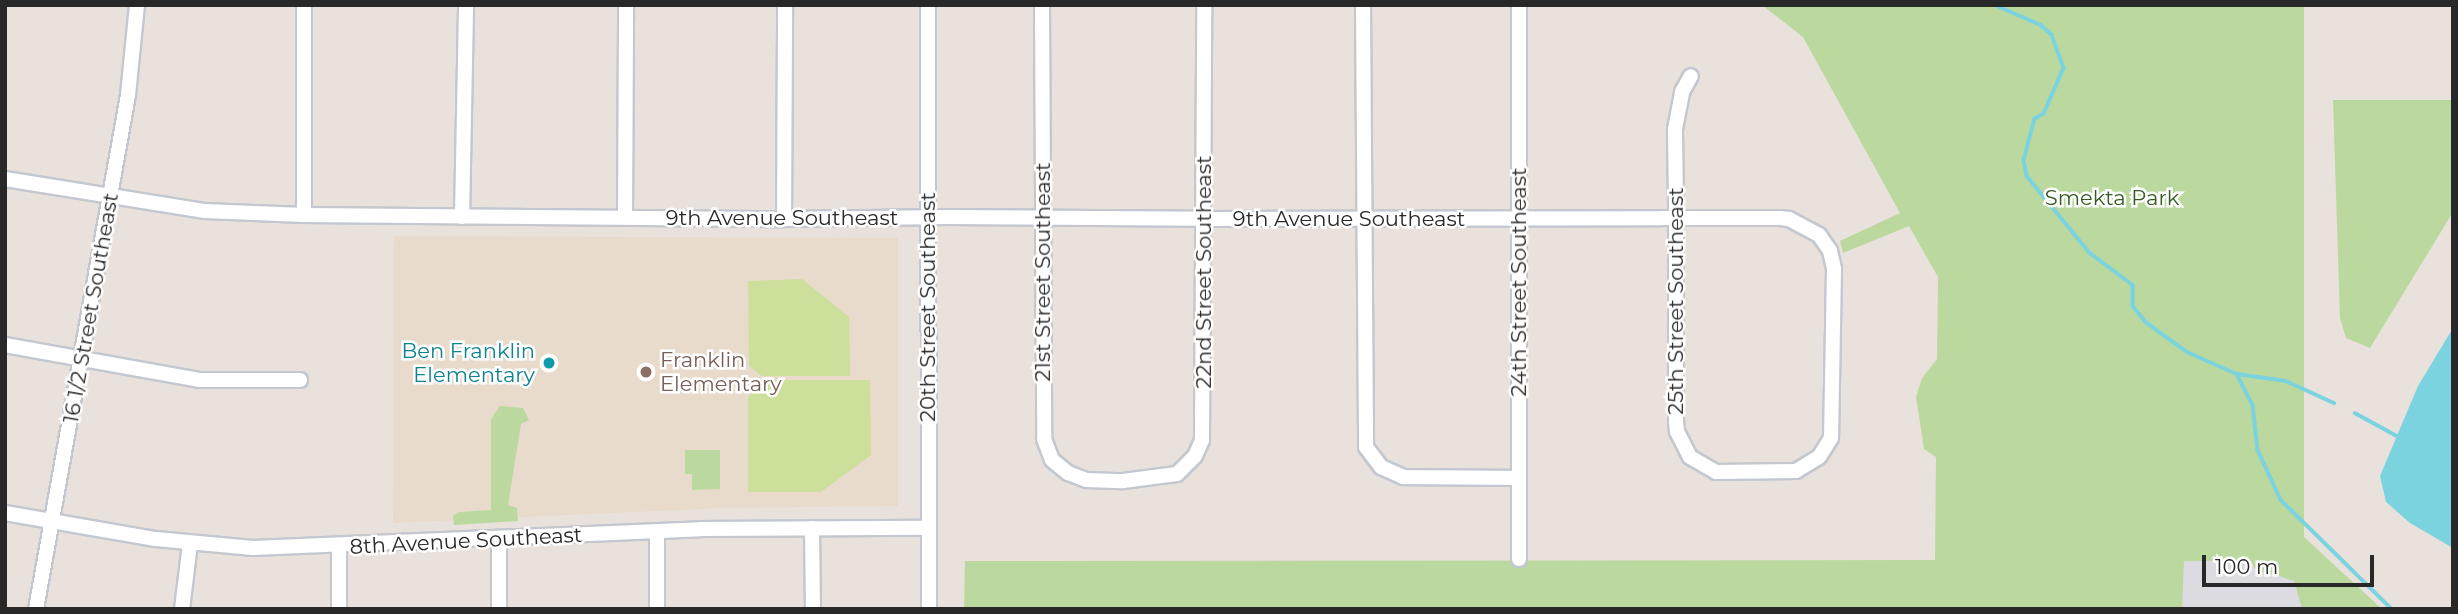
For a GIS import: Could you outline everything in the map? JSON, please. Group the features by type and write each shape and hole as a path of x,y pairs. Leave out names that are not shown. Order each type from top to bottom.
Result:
{"street":[{"name":"16 1/2 Street Southeast","path":"36,609 111,196 137,5"},
{"path":"304,5 304,215"},
{"path":"462,217 466,5"},
{"path":"625,217 626,5"},
{"path":"784,219 785,5"},
{"name":"20th Street Southeast","path":"928,5 929,609"},
{"name":"21st Street Southeast","path":"1042,5 1043,425 1047,450 1059,468 1076,478 1123,481"},
{"name":"22nd Street Southeast","path":"1123,481 1177,474 1191,463 1202,440 1204,5"},
{"path":"1363,5 1363,429 1371,456 1388,471 1411,478 1520,478"},
{"name":"24th Street Southeast","path":"1519,5 1519,559"},
{"name":"25th Street Southeast","path":"1691,76 1676,118 1676,421 1680,441 1690,457 1706,468 1755,473 1805,467 1819,457 1831,438 1833,264 1825,242 1812,229"},
{"name":"9th Avenue Southeast","path":"5,179 205,211 304,215 784,219 1789,219 1812,229"},
{"path":"5,345 199,380 300,380"},
{"name":"8th Avenue Southeast","path":"5,513 190,544 339,547 657,531 929,528"},
{"path":"812,528 813,609"},
{"path":"657,531 657,609"},
{"path":"499,539 499,609"},
{"path":"182,609 190,544"},
{"path":"339,547 339,609"}],"shaded area":[{"name":"Franklin Elementary","path":"394,236 898,238 898,506 722,508 393,523"},
{"path":"2183,561 2251,561 2254,568 2294,581 2302,609 2182,609"}],"green space":[{"name":"Smekta Park","path":"1762,5 2304,5 2304,537 2382,609 2302,609 2294,581 2254,568 2251,561 2184,561 2182,609 964,609 965,561 1935,560 1936,457 1924,449 1916,397 1922,378 1937,359 1938,277 1909,226 1843,253 1840,241 1900,213 1803,37"},
{"path":"2333,100 2453,100 2453,212 2370,348 2346,338 2340,318"},
{"path":"802,279 849,317 850,376 762,376 749,366 748,281"},
{"path":"765,380 870,380 871,455 821,492 748,492 748,397"},
{"path":"500,406 523,408 529,420 521,424 508,505 517,508 518,521 454,525 453,516 459,512 491,510 491,419"},
{"path":"685,450 720,450 720,489 692,490 692,474 685,474"}],"water":[{"path":"2453,328 2453,548 2410,523 2386,502 2380,476 2418,386"}],"waterway":[{"path":"1995,5 2041,25 2052,35 2064,68 2044,114 2035,119 2024,160 2027,176 2090,253 2133,285 2133,306 2147,323 2187,352 2237,374 2286,381 2334,403"},
{"path":"2238,376 2253,405 2258,450 2281,500 2392,609"},
{"path":"2355,413 2399,437"}],"place":[{"name":"Ben Franklin Elementary","path":"549,363"},
{"name":"Franklin Elementary","path":"646,372"}]}
